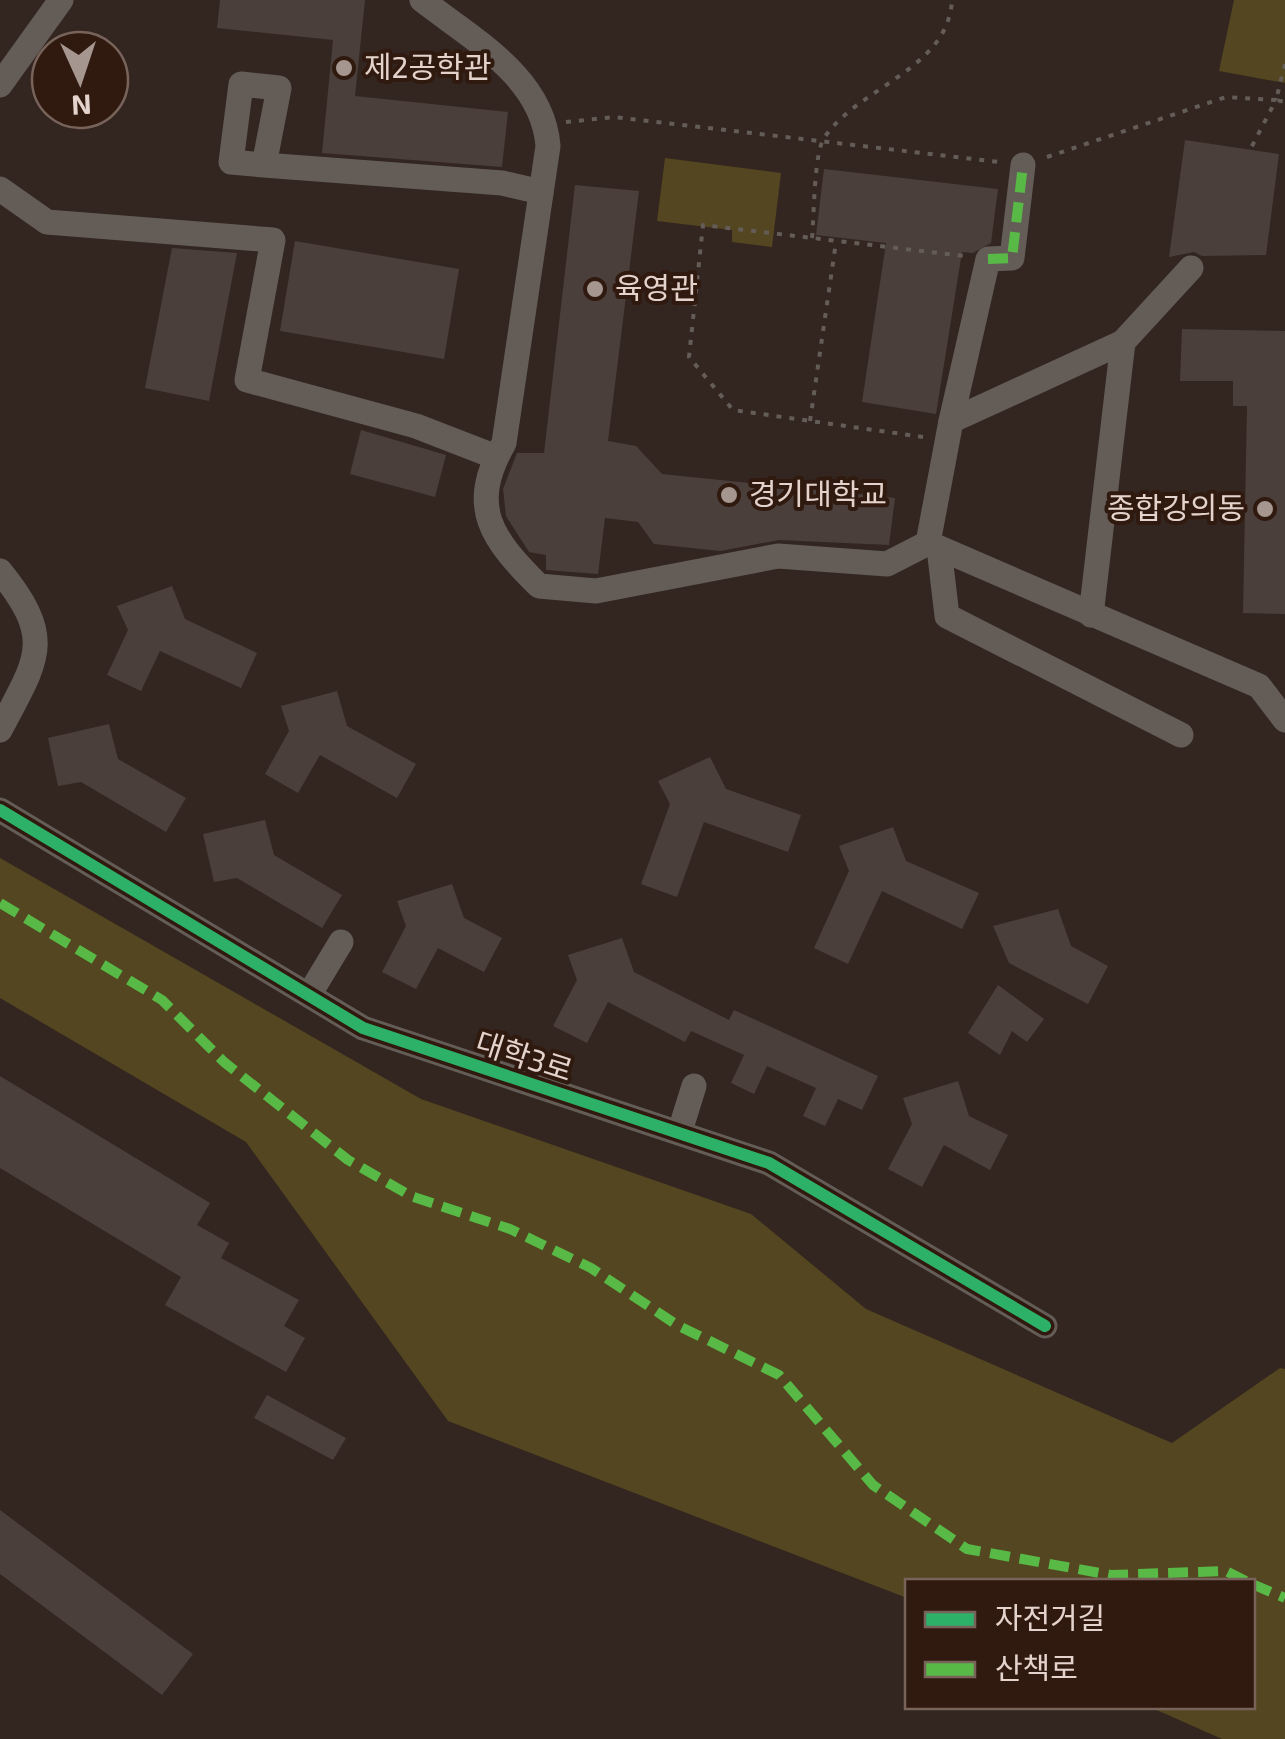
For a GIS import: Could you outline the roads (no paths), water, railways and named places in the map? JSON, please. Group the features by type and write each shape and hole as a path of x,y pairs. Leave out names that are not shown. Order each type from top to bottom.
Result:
{"street":[{"path":"0,85 61,0"},
{"path":"422,0 519,77 547,123 548,146 504,443 490,467 485,517 505,552 539,586 596,591 778,556 887,564 933,546 1258,686 1285,720"},
{"path":"264,165 502,183 541,192"},
{"path":"1023,165 1012,258 988,259 949,431 933,546 947,616 1182,735"},
{"path":"0,189 48,222 273,240 247,380 416,426 496,456"},
{"path":"949,431 1123,342 1191,268"},
{"path":"1091,615 1123,342"},
{"path":"0,571 24,601 34,623 37,645 32,668 0,730"},
{"name":"대학3로","path":"0,810 309,995 396,1042 769,1163 814,1186 1045,1326"},
{"path":"309,995 340,942"},
{"path":"680,1131 694,1086"}],"place":[{"name":"제2공학관","path":"344,68"},
{"name":"육영관","path":"595,289"},
{"name":"경기대학교","path":"729,495"},
{"name":"종합강의동","path":"1265,509"}]}
